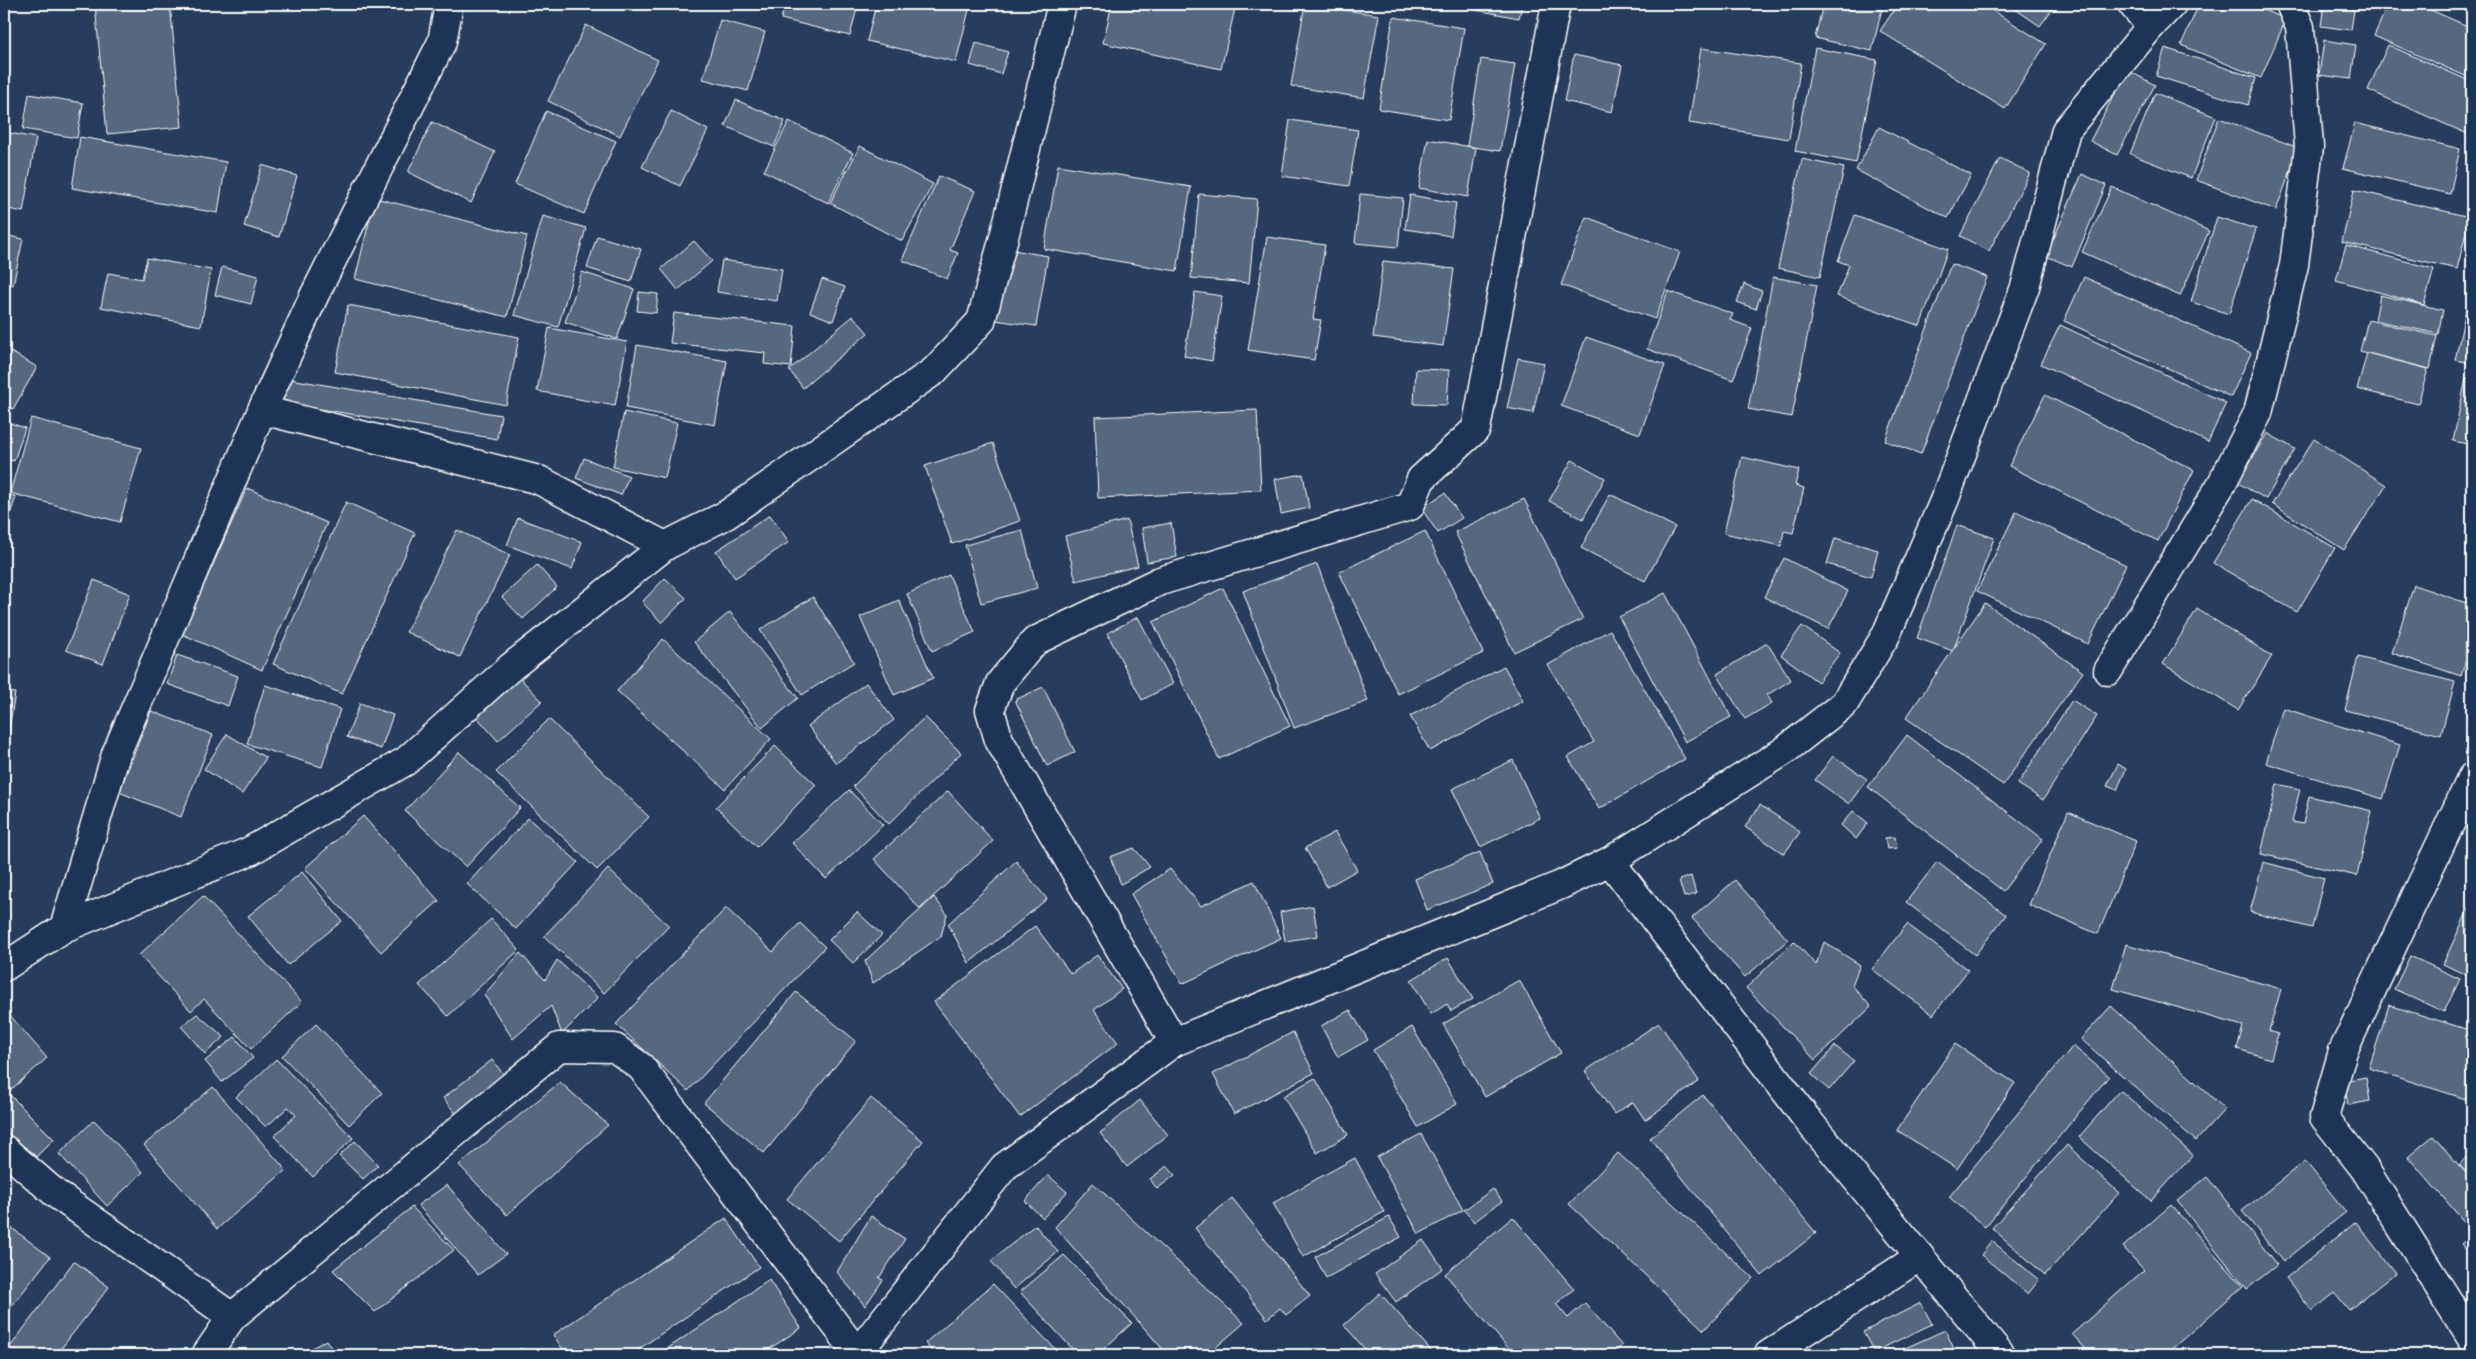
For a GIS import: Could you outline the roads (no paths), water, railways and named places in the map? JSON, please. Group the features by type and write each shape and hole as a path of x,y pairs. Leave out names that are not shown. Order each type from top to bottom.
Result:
{"street":[{"path":"64,928 116,754 262,410 314,296 442,42 449,4"},
{"path":"4,967 64,928 250,850 406,761 511,667 665,546 726,515 934,371 981,322 1062,4"},
{"path":"1174,1042 999,740 990,710 996,692 1000,683 1035,641 1160,581 1410,506 1422,479 1476,429 1556,4"},
{"path":"2132,4 2151,26"},
{"path":"206,1355 232,1317 559,1047 615,1048 641,1067 856,1354 1004,1167 1174,1042 1561,885 1610,861 1784,751 1844,704 1886,635 1944,501 2024,287 2066,130 2151,26 2172,4"},
{"path":"2108,671 2221,485 2258,413 2294,265 2309,147 2300,27 2290,4"},
{"path":"262,410 540,480 665,546"},
{"path":"2472,777 2343,1051 2324,1117 2364,1168 2472,1339"},
{"path":"1610,861 1806,1118 2001,1355"},
{"path":"4,1149 56,1194 232,1317"},
{"path":"1768,1355 1920,1257"}]}
